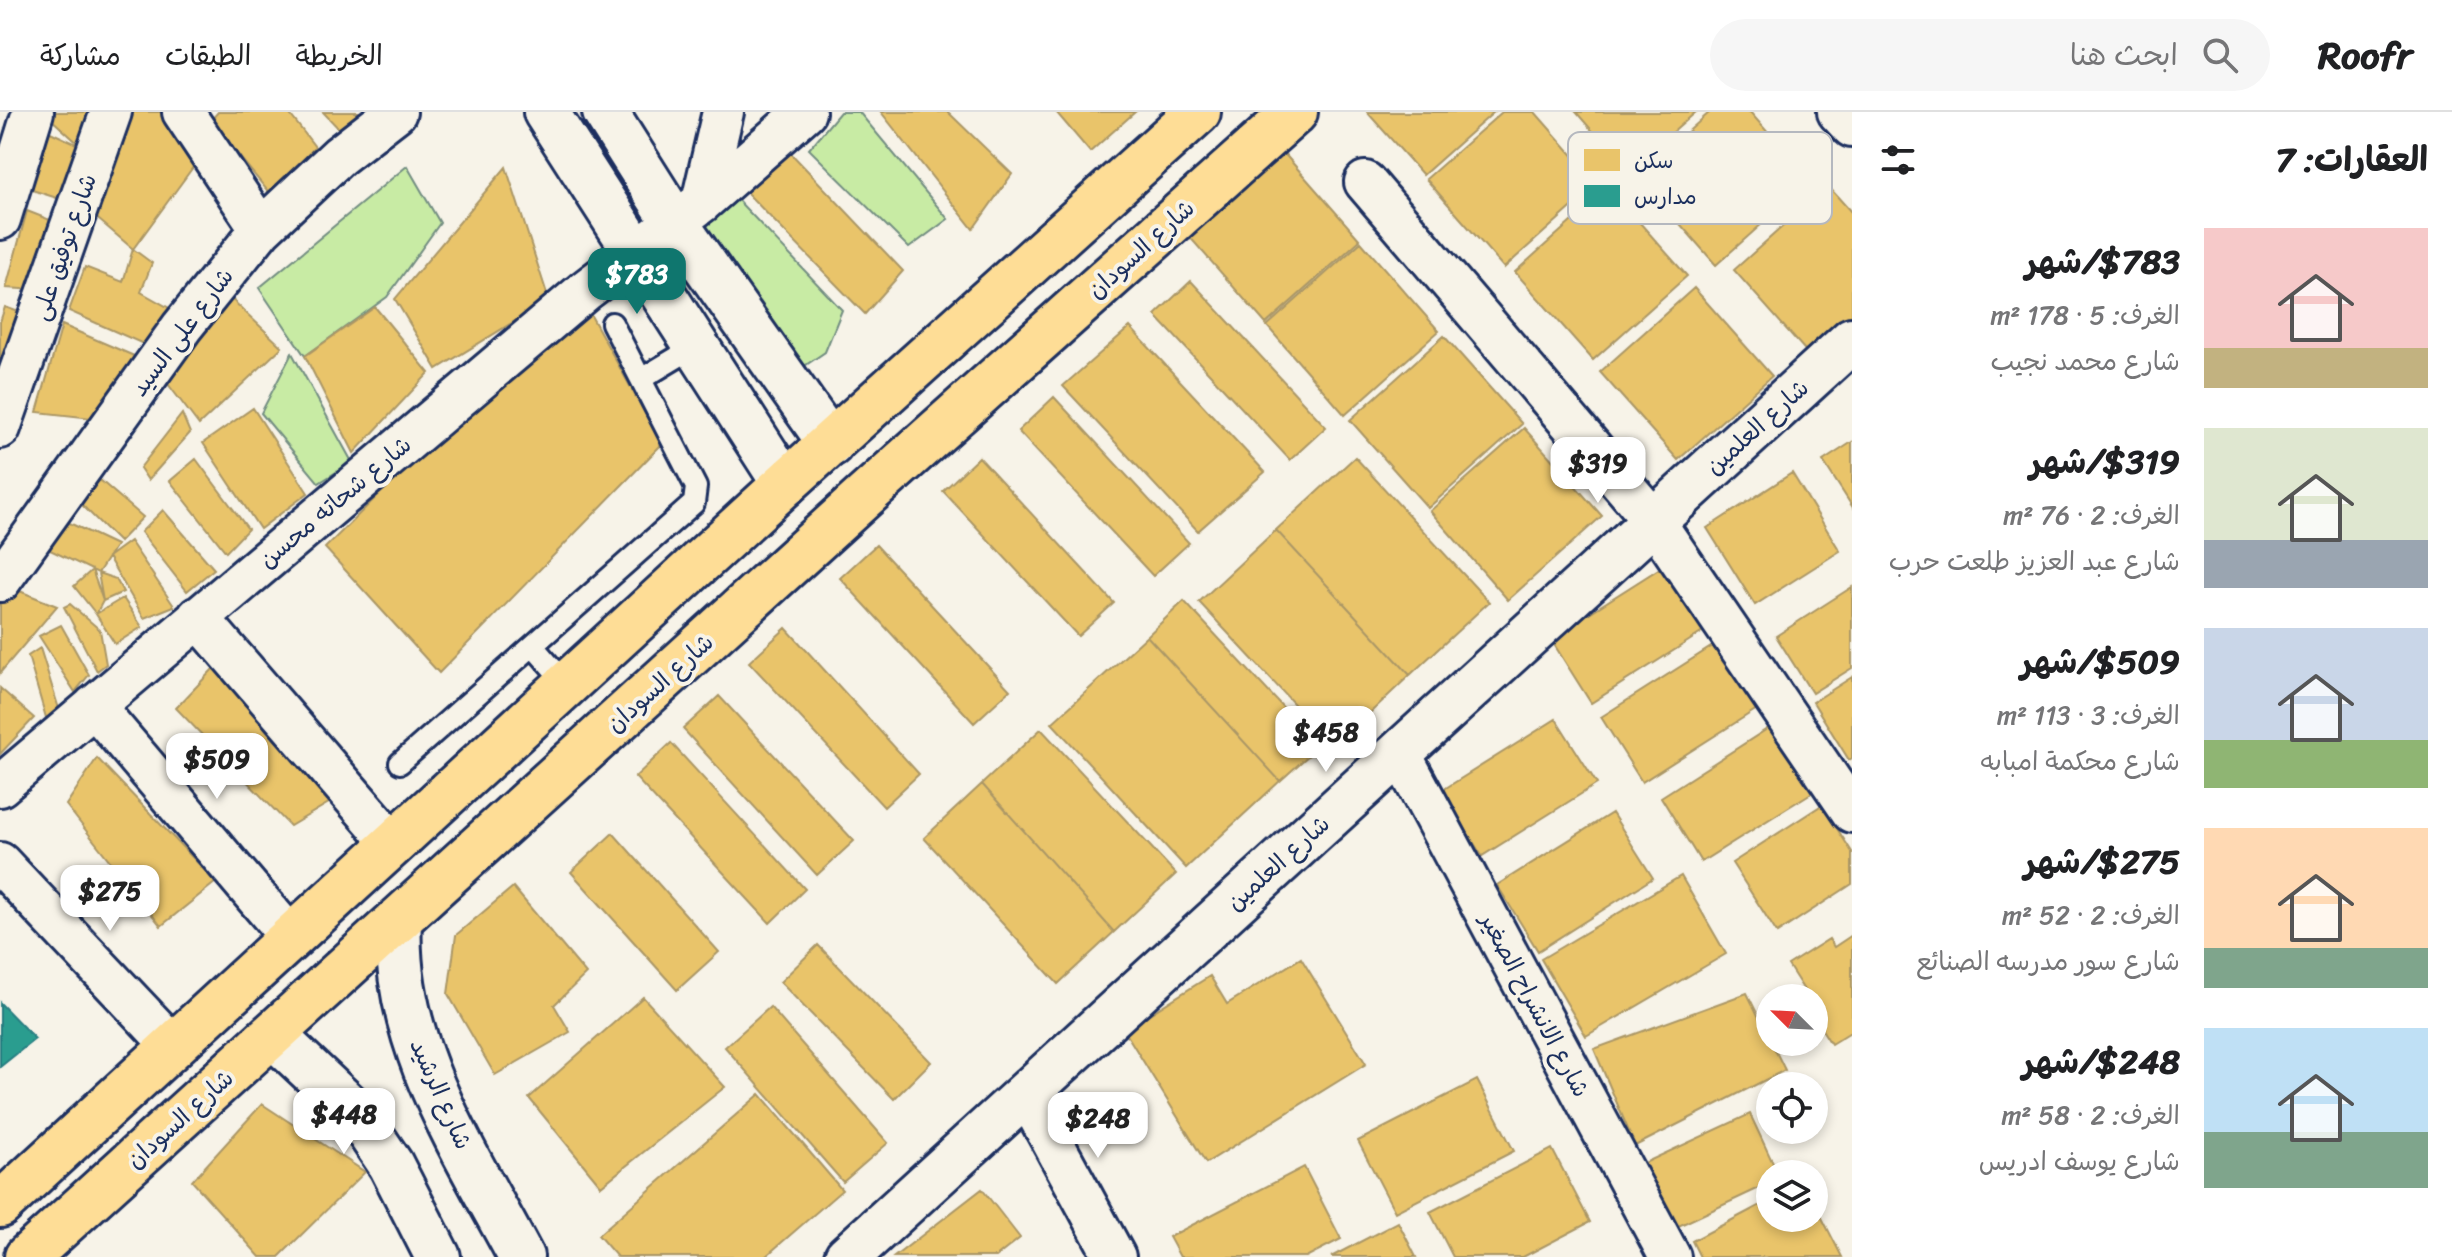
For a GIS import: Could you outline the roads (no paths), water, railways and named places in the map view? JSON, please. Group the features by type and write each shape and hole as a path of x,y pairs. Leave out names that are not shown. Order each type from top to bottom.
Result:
{"main road":[{"path":"0,1205 785,484 1198,112"},
{"name":"شارع السودان","path":"27,1257 866,495 1295,112"}],"street":[{"path":"0,219 33,112"},
{"name":"شارع توفيق على","path":"0,428 111,112"},
{"path":"183,112 261,229"},
{"name":"شارع على السيد","path":"0,581 182,327 261,229 339,156 396,112"},
{"path":"546,112 785,484"},
{"path":"605,112 688,212 831,444"},
{"path":"688,212 723,112"},
{"name":"شارع شحاته محسن","path":"0,786 635,250 688,212 805,112"},
{"path":"1838,112 1852,127"},
{"path":"1365,182 1654,521 1852,812"},
{"name":"شارع العلمين","path":"847,1257 1852,340"},
{"path":"198,617 394,844"},
{"path":"94,706 291,938"},
{"name":"شارع الانشراح الصغير","path":"1400,753 1670,1257"},
{"path":"0,863 173,1046"},
{"name":"شارع الرشيد","path":"399,921 400,985 419,1048 444,1110 521,1257"},
{"path":"273,1035 356,1113 391,1165 438,1257"},
{"path":"1026,1093 1115,1257"}],"lane":[{"path":"400,763 694,503 696,487 612,323"},
{"path":"641,379 696,346"},
{"path":"533,646 567,685"}]}
